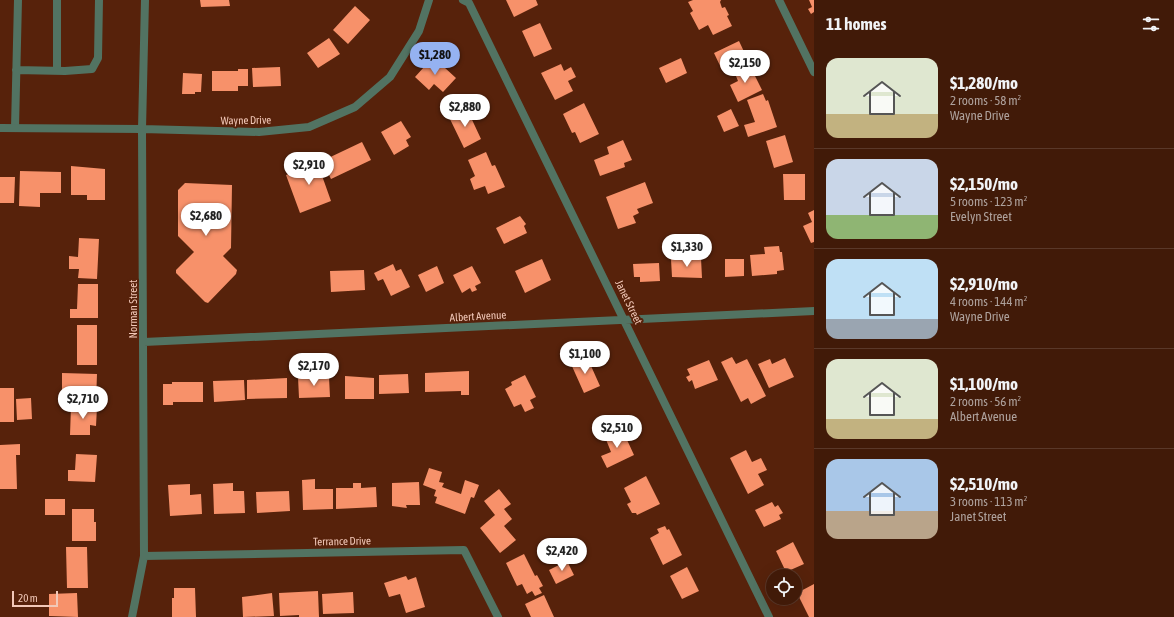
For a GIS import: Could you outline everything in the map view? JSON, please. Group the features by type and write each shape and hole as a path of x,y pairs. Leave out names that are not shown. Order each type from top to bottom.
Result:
{"street":[{"path":"15,128 18,0"},
{"path":"57,0 57,71"},
{"path":"16,70 57,71 92,68 98,58 99,0"},
{"name":"Norman Street","path":"132,617 144,556 142,129 145,0"},
{"name":"Wayne Drive","path":"0,128 259,132 310,126 355,107 390,77 419,31 429,0"},
{"name":"Janet Street","path":"464,0 469,3 769,617"},
{"path":"779,0 814,72"},
{"name":"Albert Avenue","path":"144,342 814,311"},
{"name":"Terrance Drive","path":"144,556 464,550 498,617"}],"building":[{"path":"200,0 229,0 230,6 201,7"},
{"path":"506,0 536,0 538,5 514,17"},
{"path":"693,0 721,0 720,2 722,8 725,7 729,15 727,16 732,26 713,35 708,25 699,30 690,13 693,11 688,2"},
{"path":"809,0 814,0 814,12 811,14 808,9 812,7"},
{"path":"355,6 370,20 348,44 333,30"},
{"path":"540,23 552,49 534,57 522,31"},
{"path":"329,38 340,54 318,68 307,53"},
{"path":"739,41 747,58 722,70 714,53"},
{"path":"433,57 456,78 443,92 434,84 429,90 415,77"},
{"path":"681,58 687,73 666,83 659,68"},
{"path":"561,64 564,71 571,67 576,77 568,81 573,91 555,100 541,73"},
{"path":"749,64 762,90 738,102 730,85 738,81 734,71"},
{"path":"280,67 281,86 253,87 252,68"},
{"path":"238,69 248,69 248,86 238,86 238,91 212,91 212,71 238,71"},
{"path":"183,73 202,74 201,92 195,92 195,94 182,94"},
{"path":"763,94 766,101 768,100 777,127 748,137 744,125 755,122 747,100"},
{"path":"584,103 599,134 580,143 575,132 572,133 563,114"},
{"path":"467,109 481,139 464,148 449,117"},
{"path":"731,109 739,126 724,132 717,116"},
{"path":"401,121 411,137 406,140 409,146 394,155 381,132"},
{"path":"785,135 793,162 774,168 766,141"},
{"path":"623,140 632,160 624,163 625,167 600,176 594,160 609,154 607,147"},
{"path":"362,142 371,160 331,179 322,161"},
{"path":"486,152 492,166 495,165 505,187 488,194 485,186 474,190 470,179 475,176 468,160"},
{"path":"315,156 331,201 300,213 286,175 303,169 300,162"},
{"path":"71,166 105,169 105,200 87,200 87,195 71,195"},
{"path":"20,171 61,172 61,193 40,193 40,207 19,206"},
{"path":"783,174 805,174 805,200 784,200"},
{"path":"0,177 15,177 14,203 0,203"},
{"path":"645,182 653,203 637,209 639,213 633,216 636,223 618,229 606,197"},
{"path":"185,183 232,185 231,248 223,256 237,270 236,274 208,303 205,302 176,273 176,270 194,252 178,236 178,190"},
{"path":"814,210 814,242 811,243 803,226 812,222 808,213"},
{"path":"520,216 526,224 524,226 527,233 504,244 496,228"},
{"path":"79,238 99,239 97,279 78,278 79,269 69,269 69,256 78,257"},
{"path":"779,246 780,252 782,252 784,270 777,271 777,274 752,276 750,255 765,254 764,247"},
{"path":"701,258 702,278 672,277 671,259"},
{"path":"542,259 551,280 525,293 515,271"},
{"path":"725,259 744,259 744,276 725,277"},
{"path":"659,263 660,281 640,282 640,277 634,277 633,264"},
{"path":"393,264 396,271 401,269 410,287 391,296 383,279 378,281 374,273"},
{"path":"437,266 444,283 426,292 418,275"},
{"path":"472,266 481,283 475,286 477,290 472,292 470,288 462,293 453,275"},
{"path":"364,270 365,290 331,292 330,271"},
{"path":"78,284 98,284 98,318 70,318 70,309 77,309"},
{"path":"77,325 97,325 97,365 77,365"},
{"path":"581,357 582,360 587,357 600,386 584,393 571,364 575,363 574,360"},
{"path":"732,357 736,364 747,359 766,396 751,404 748,398 741,402 721,362"},
{"path":"785,358 794,377 769,388 758,364 770,359 772,364"},
{"path":"709,360 718,380 695,389 692,380 689,382 686,377 690,375 687,369"},
{"path":"469,371 469,395 461,395 461,391 425,392 425,373"},
{"path":"62,373 97,374 96,402 78,402 78,396 62,395"},
{"path":"408,374 409,393 379,394 379,375"},
{"path":"525,375 536,397 530,400 534,408 525,412 521,404 514,407 505,389 512,385 511,382"},
{"path":"345,376 374,378 374,399 345,399"},
{"path":"298,377 329,377 330,397 299,398"},
{"path":"287,378 287,398 247,399 247,380"},
{"path":"244,380 245,400 214,402 213,381"},
{"path":"172,382 203,382 203,402 173,402 173,405 163,405 163,384 172,384"},
{"path":"0,388 14,388 14,422 0,422"},
{"path":"31,398 32,419 17,420 16,399"},
{"path":"71,406 97,407 96,426 90,425 90,435 70,435"},
{"path":"622,429 634,455 607,468 601,456 611,452 605,437"},
{"path":"20,444 20,455 16,455 17,489 0,489 0,445"},
{"path":"746,450 752,462 761,458 767,470 758,474 764,485 748,494 730,458"},
{"path":"76,454 97,455 95,482 68,481 68,470 75,470"},
{"path":"429,468 442,472 439,482 444,483 442,487 461,494 465,480 479,485 474,498 471,497 465,514 435,503 437,497 434,496 436,490 423,485"},
{"path":"646,476 660,504 637,515 636,513 632,513 627,504 631,502 624,488"},
{"path":"315,479 315,489 333,489 333,509 303,510 302,480"},
{"path":"419,482 420,505 406,505 407,508 392,506 392,483"},
{"path":"233,483 233,491 244,491 245,513 214,514 213,484"},
{"path":"353,483 361,483 361,488 376,487 377,507 336,509 336,488 353,488"},
{"path":"190,484 190,495 201,494 202,514 170,516 168,485"},
{"path":"499,489 511,504 504,509 512,519 504,526 516,540 500,553 480,528 495,515 484,501"},
{"path":"289,491 290,511 257,513 256,492"},
{"path":"45,499 65,499 65,515 45,515"},
{"path":"772,502 775,507 778,505 783,513 779,515 781,519 764,527 755,510"},
{"path":"72,509 94,509 96,541 72,541"},
{"path":"665,526 667,530 669,529 682,555 663,565 650,538 659,533 657,529"},
{"path":"793,542 804,564 793,569 785,569 776,551"},
{"path":"66,547 87,547 88,588 67,588"},
{"path":"524,554 535,576 537,575 543,586 539,588 542,593 535,596 532,591 527,594 522,584 517,586 506,563"},
{"path":"567,561 574,575 556,584 549,570"},
{"path":"687,567 699,591 682,599 670,576"},
{"path":"406,576 408,580 416,577 425,607 406,613 400,594 389,597 384,583"},
{"path":"814,584 814,617 809,617 802,603 802,590"},
{"path":"174,588 195,588 196,617 172,617 172,598 174,598"},
{"path":"318,591 319,617 299,617 299,615 280,616 279,593"},
{"path":"353,592 354,613 323,614 322,594"},
{"path":"77,593 78,617 49,616 49,594"},
{"path":"272,593 274,616 243,617 242,597"},
{"path":"544,595 554,617 531,617 525,604"}]}
